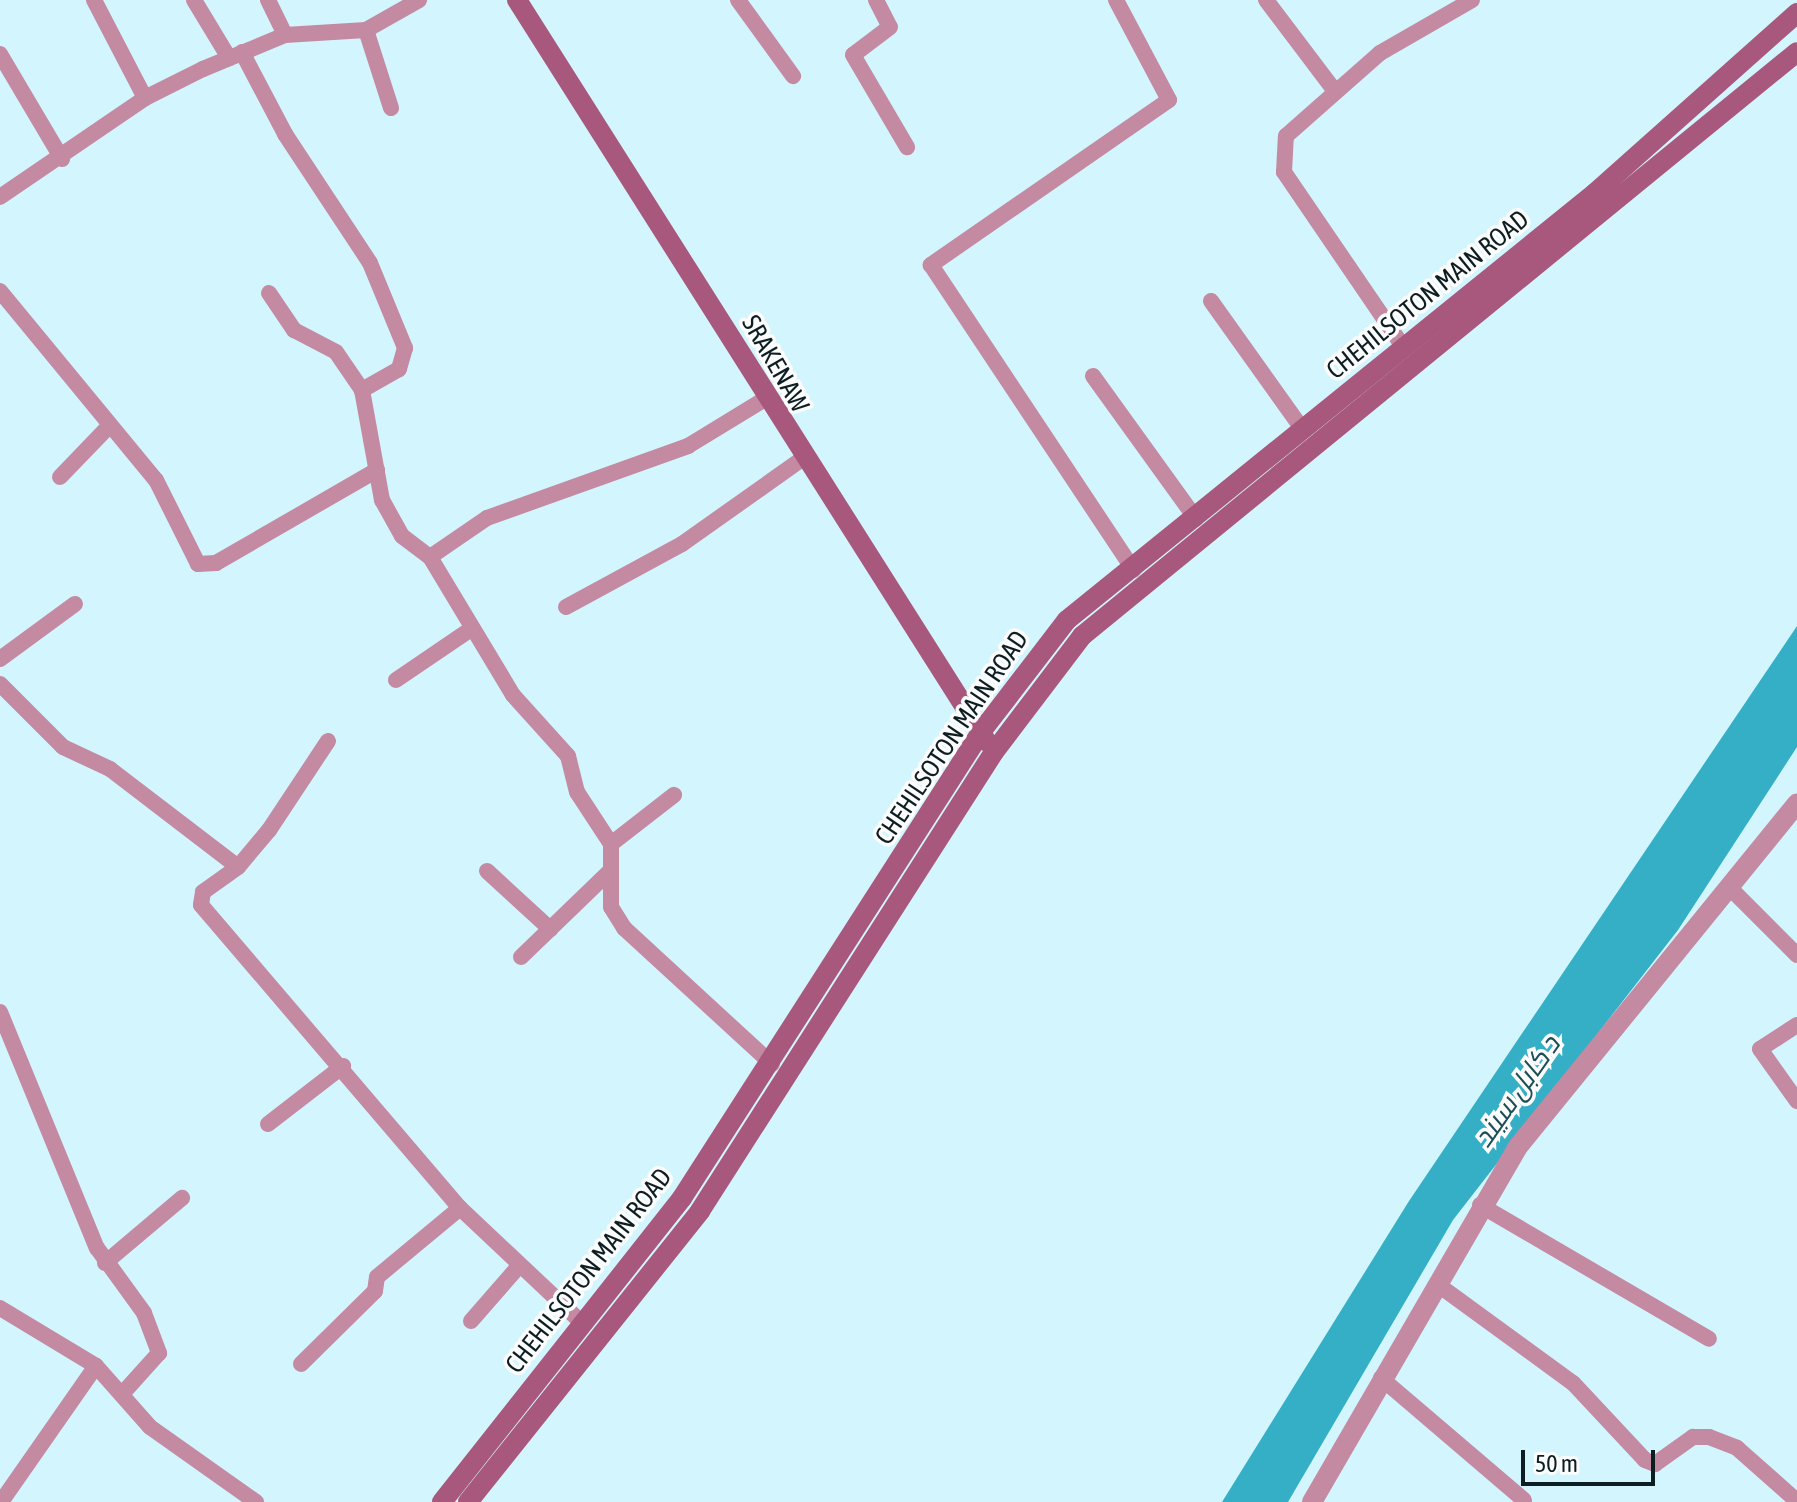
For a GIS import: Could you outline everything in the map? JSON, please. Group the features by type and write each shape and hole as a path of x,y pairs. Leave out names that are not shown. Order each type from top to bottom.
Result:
{"main road":[{"name":"SRAKENAW","path":"517,0 802,459 994,752"},
{"name":"CHEHILSOTON MAIN ROAD","path":"442,1502 682,1198 772,1064 981,732 1067,620 1134,570 1404,348 1797,13"},
{"name":"CHEHILSOTON MAIN ROAD","path":"468,1502 700,1211 994,752 1082,636 1797,52"},
{"path":"1702,96 1719,118"}],"street":[{"path":"94,0 145,98"},
{"path":"194,0 236,55 370,263 405,348 399,369 362,390"},
{"path":"268,0 285,35"},
{"path":"0,197 62,159 145,98 236,55 285,35 366,30 419,0"},
{"path":"738,0 793,76"},
{"path":"876,0 890,27 853,55 907,147"},
{"path":"1116,0 1169,100 931,265 1134,570"},
{"path":"1266,0 1334,90"},
{"path":"1404,348 1284,172 1286,136 1334,90 1444,5 1472,0"},
{"path":"366,30 391,108"},
{"path":"0,54 62,159"},
{"path":"0,291 156,480 191,555 207,567 377,470"},
{"path":"269,293 294,330 336,352 362,390 377,470 402,536 430,557 513,695 568,756 577,792 611,844 611,907 624,928 772,1064"},
{"path":"1211,301 1303,430"},
{"path":"1093,376 1196,519"},
{"path":"430,557 487,518 688,446 765,399"},
{"path":"60,477 109,426"},
{"path":"566,607 682,544 802,459"},
{"path":"0,659 75,604"},
{"path":"396,680 471,629"},
{"path":"0,684 63,747 110,769 238,867"},
{"path":"328,741 238,867 203,892 201,905 343,1066 460,1208 583,1324"},
{"path":"611,844 674,795"},
{"path":"1312,1502 1480,1205 1517,1148 1732,890 1797,803"},
{"path":"487,871 550,929"},
{"path":"521,957 609,872"},
{"path":"1732,890 1797,955"},
{"path":"0,1012 105,1263 144,1313 159,1353 124,1392"},
{"path":"1797,1025 1760,1049 1797,1101"},
{"path":"268,1124 343,1066"},
{"path":"105,1263 182,1198"},
{"path":"1480,1205 1709,1339"},
{"path":"301,1364 375,1291 377,1277 460,1208"},
{"path":"471,1321 519,1266"},
{"path":"1437,1284 1573,1383 1645,1460 1655,1464 1693,1437 1709,1437 1737,1448 1797,1501"},
{"path":"0,1308 96,1366 124,1392 150,1427 256,1502"},
{"path":"1,1502 96,1366"},
{"path":"1381,1378 1524,1500"}],"water":[{"name":"د کابل سيند","path":"1797,626 1797,747 1678,930 1453,1220 1288,1502 1222,1502 1409,1201"}]}
